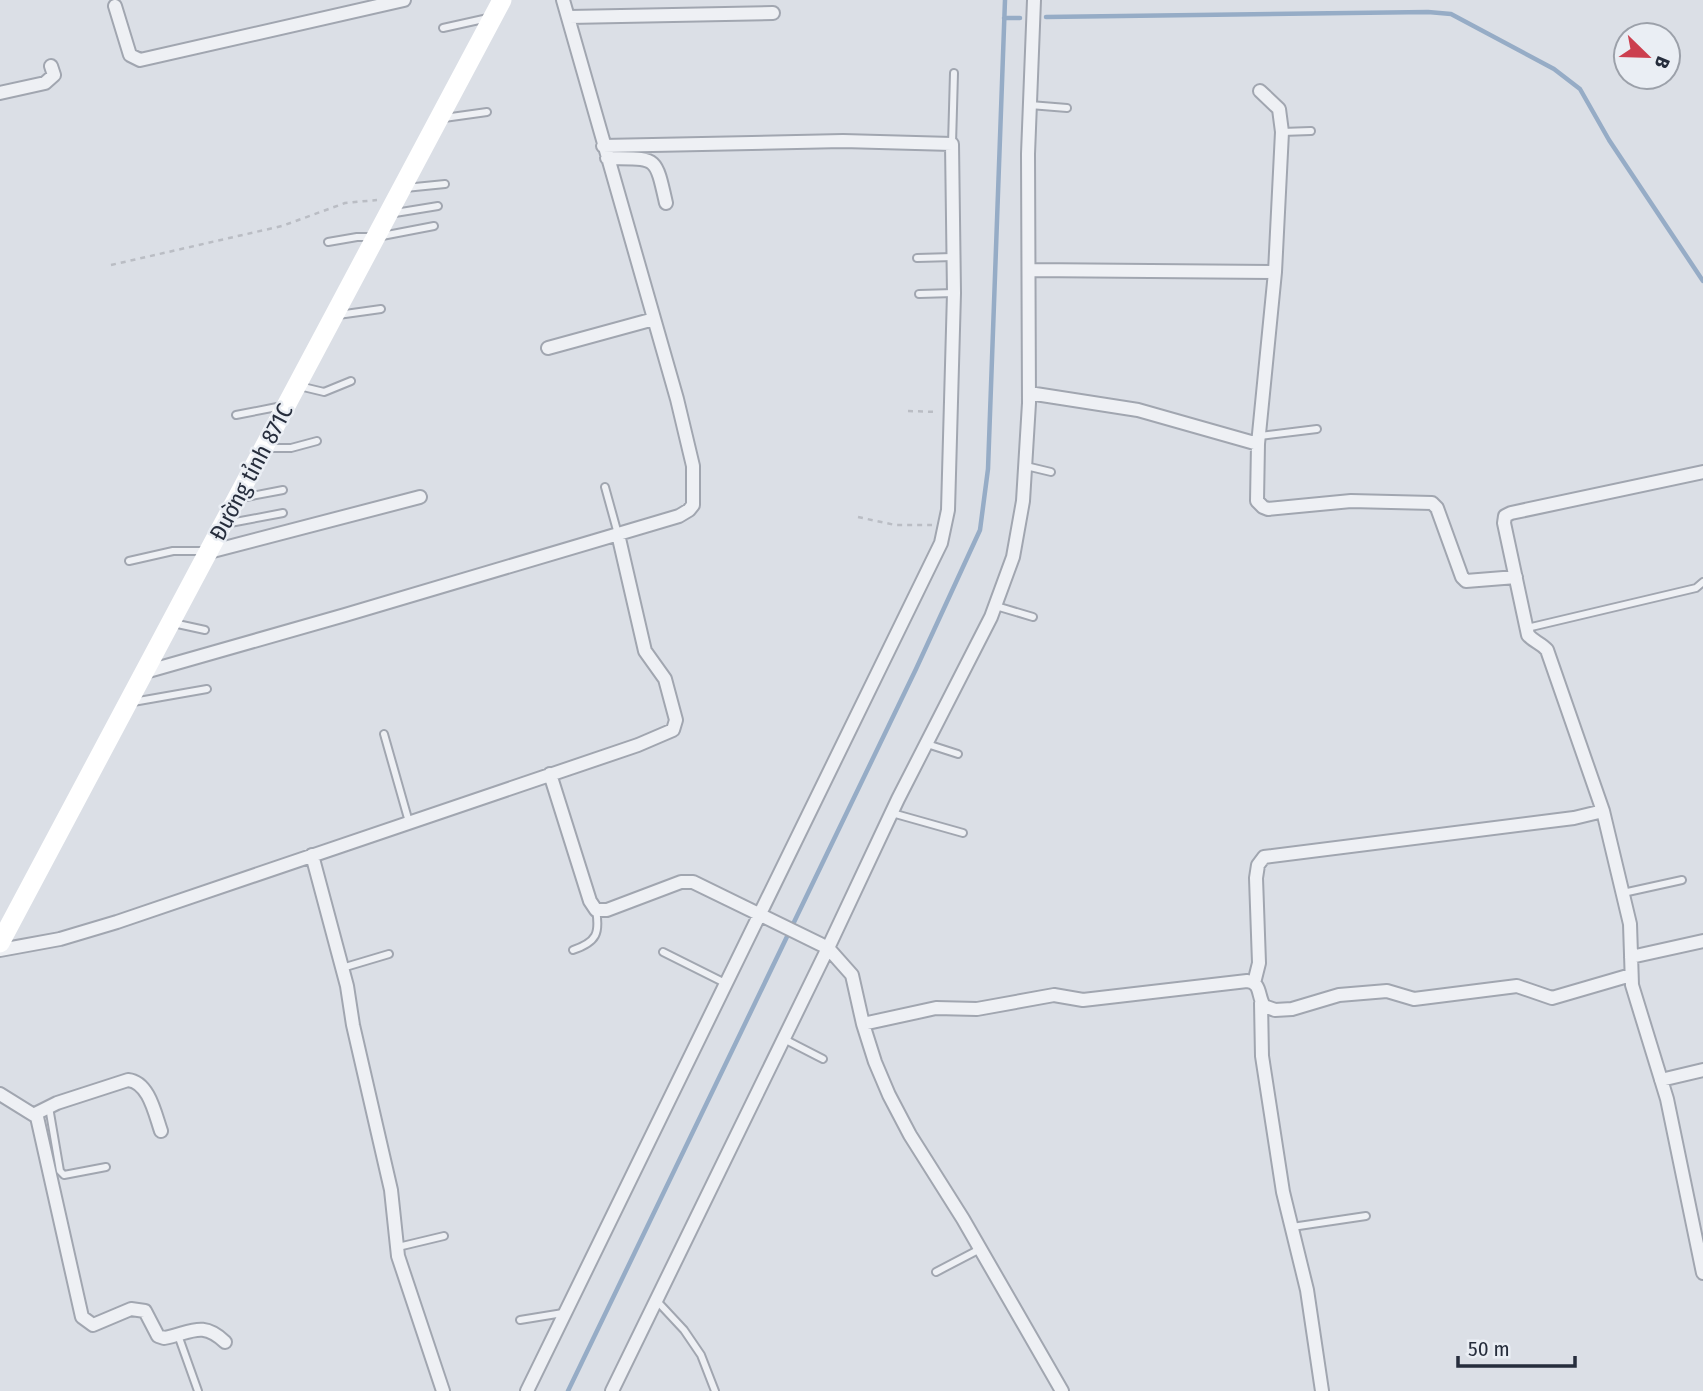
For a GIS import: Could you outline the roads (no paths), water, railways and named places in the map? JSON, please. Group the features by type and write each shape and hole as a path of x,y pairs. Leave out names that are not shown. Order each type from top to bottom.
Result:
{"main road":[{"name":"Đường tỉnh 871C","path":"0,943 498,8"}],"street":[{"path":"115,6 130,55 140,60 404,0"},
{"path":"145,672 618,534 685,513 692,505 692,457 563,0"},
{"path":"612,1391 783,1039 824,946 996,606 1010,566 1023,501 1029,393 1030,105 1034,0"},
{"path":"569,17 773,13"},
{"path":"0,93 45,83 54,75 51,66"},
{"path":"1260,91 1279,109 1282,132 1275,272 1259,440 1257,501 1268,509 1351,501 1433,503 1462,577 1466,581 1516,577"},
{"path":"527,1391 762,914 941,542 948,510 954,293 952,144 842,141 605,152"},
{"path":"605,152 652,162 658,168 666,204"},
{"path":"1029,270 1275,272"},
{"path":"548,348 654,319"},
{"path":"1029,393 1138,410 1259,440"},
{"path":"1703,472 1505,516 1504,523 1527,628 1533,642 1542,644 1546,650 1603,811 1630,924 1631,975 1661,1080 1703,1273"},
{"path":"209,552 420,497"},
{"path":"0,950 60,939 117,922 638,745 673,730 676,720 665,679 645,651 618,534"},
{"path":"550,774 590,901 596,910 607,910 687,881 700,884 824,946 852,975 863,1024 889,1095 1062,1391"},
{"path":"1254,983 1259,963 1256,878 1258,865 1264,857 1574,818 1603,811"},
{"path":"312,855 342,968 391,1190 397,1247 443,1391"},
{"path":"1631,957 1703,941"},
{"path":"1261,1003 1267,1008 1280,1010 1303,1007 1339,995 1387,991 1414,999 1517,986 1552,998 1631,975"},
{"path":"863,1024 936,1008 977,1009 1054,995 1083,1000 1247,981 1254,983 1258,987 1261,1003 1262,1056 1283,1192 1307,1290 1322,1391"},
{"path":"1661,1080 1703,1070"},
{"path":"34,1114 128,1080 136,1081 142,1085 149,1098 161,1131"},
{"path":"0,1094 37,1117 82,1317 93,1325 131,1309 145,1311 158,1336 164,1338 206,1329 216,1333 225,1342"}],"lane":[{"path":"443,28 498,8"},
{"path":"952,144 954,73"},
{"path":"1030,105 1067,108"},
{"path":"439,119 487,111"},
{"path":"1282,132 1311,131"},
{"path":"396,200 445,184"},
{"path":"396,200 438,206"},
{"path":"328,242 376,237 434,226"},
{"path":"917,258 953,257"},
{"path":"919,294 954,293"},
{"path":"334,316 381,309"},
{"path":"297,386 324,392 351,381"},
{"path":"236,415 287,405"},
{"path":"1259,440 1317,429"},
{"path":"264,448 291,448 317,441"},
{"path":"1025,465 1051,472"},
{"path":"605,487 618,534"},
{"path":"237,499 283,490"},
{"path":"223,524 283,513"},
{"path":"129,561 173,551 209,552"},
{"path":"1527,628 1696,588 1703,582"},
{"path":"996,606 1033,617"},
{"path":"171,623 205,630"},
{"path":"129,702 207,689"},
{"path":"384,734 408,822"},
{"path":"926,744 958,754"},
{"path":"892,813 963,833"},
{"path":"1623,893 1682,880"},
{"path":"573,950 584,946 597,935 599,927 596,910"},
{"path":"663,953 727,984"},
{"path":"342,968 389,954"},
{"path":"783,1039 823,1059"},
{"path":"49,1107 60,1171 64,1175 106,1167"},
{"path":"1292,1227 1366,1216"},
{"path":"397,1247 444,1236"},
{"path":"936,1272 980,1249"},
{"path":"656,1300 684,1330 701,1355 716,1391"},
{"path":"520,1320 565,1312"},
{"path":"178,1335 198,1391"}],"waterway":[{"path":"568,1391 916,669 980,530 988,469 1005,0"},
{"path":"1046,17 1428,12 1451,14 1554,69 1580,89 1609,140 1703,281"},
{"path":"1004,18 1020,18"}]}
